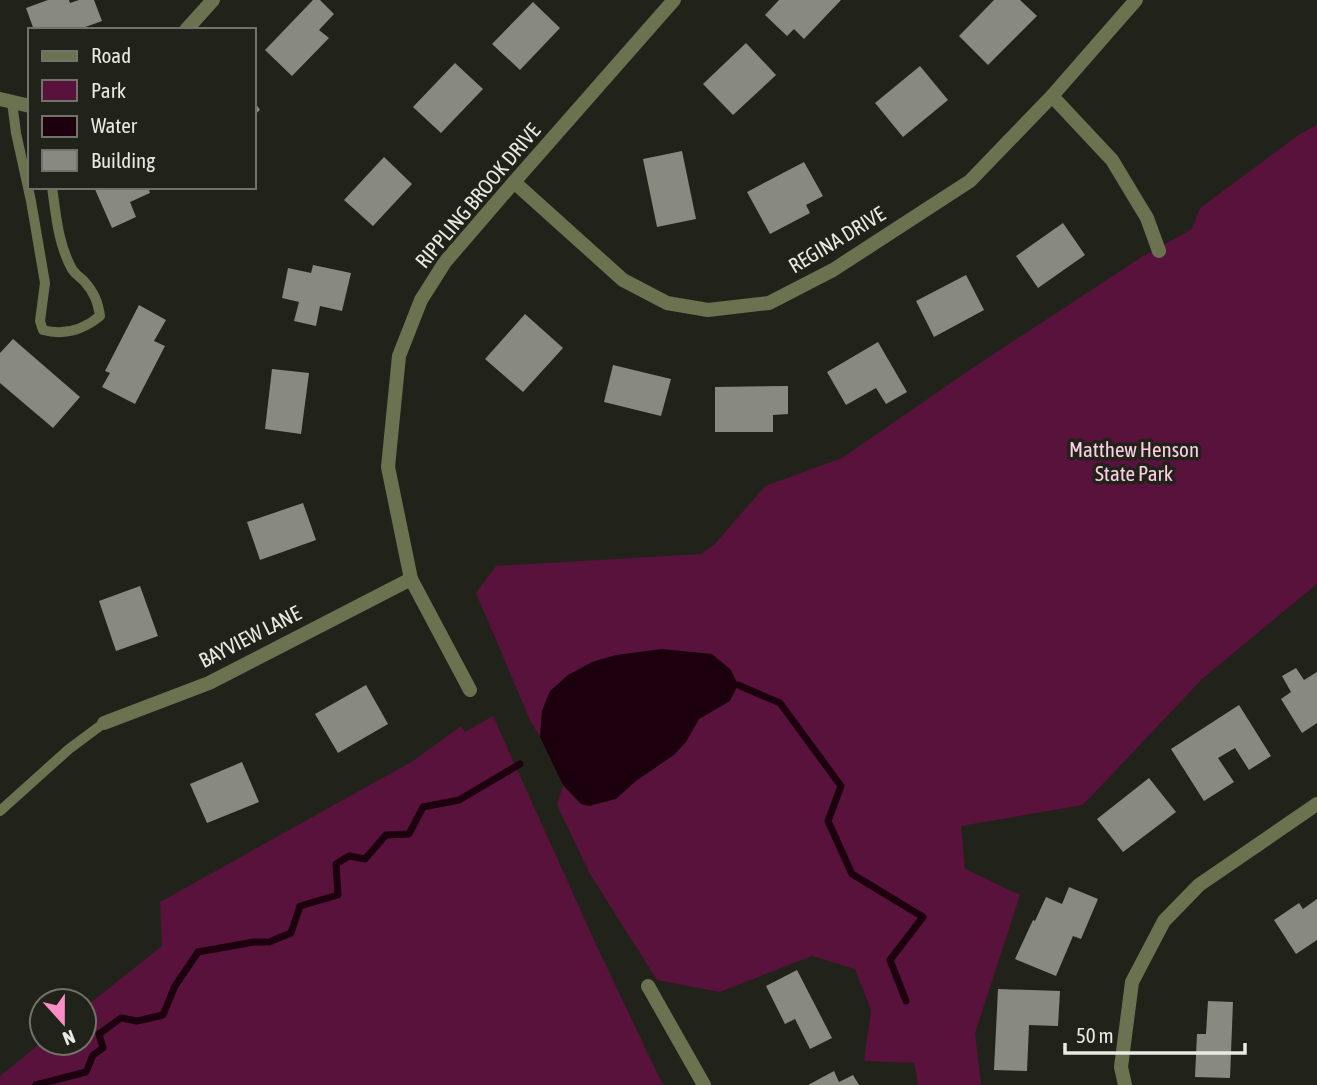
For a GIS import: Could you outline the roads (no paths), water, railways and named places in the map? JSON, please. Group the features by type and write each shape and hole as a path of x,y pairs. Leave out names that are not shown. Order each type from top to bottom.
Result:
{"street":[{"path":"188,28 213,0"},
{"name":"RIPPLING BROOK DRIVE","path":"470,690 411,579 388,467 399,356 421,300 445,262 674,0"},
{"name":"REGINA DRIVE","path":"513,182 622,281 667,303 708,310 769,303 833,270 970,181 1052,96 1136,0"},
{"path":"1052,96 1112,160 1147,218 1159,251"},
{"path":"6,101 28,106"},
{"name":"BAYVIEW LANE","path":"104,723 209,683 411,579"},
{"path":"1125,1085 1121,1067 1132,982 1164,921 1199,885 1317,804"},
{"path":"648,986 704,1085"}],"lane":[{"path":"6,101 28,187"},
{"path":"28,189 45,283 40,321 43,330 70,332 90,324 100,316 98,301 89,286 73,271 64,249 52,189"},
{"path":"0,811 69,749 104,723"}],"water":[{"path":"662,649 712,654 731,670 738,685 730,701 699,719 686,742 674,755 636,781 616,799 589,806 581,804 563,785 540,737 542,711 550,691 568,675 592,662 616,655"}],"waterway":[{"path":"738,685 780,703 841,786 828,821 852,874 923,917 890,960 906,1001"},
{"path":"36,1085 86,1072 93,1055 103,1048 99,1034 121,1018 137,1021 163,1015 175,986 198,952 269,942 291,933 300,906 338,895 336,864 349,856 365,859 386,835 409,834 423,807 459,800 520,764"}],"park label":[{"name":"Matthew Henson State Park","path":"1134,462"}]}
